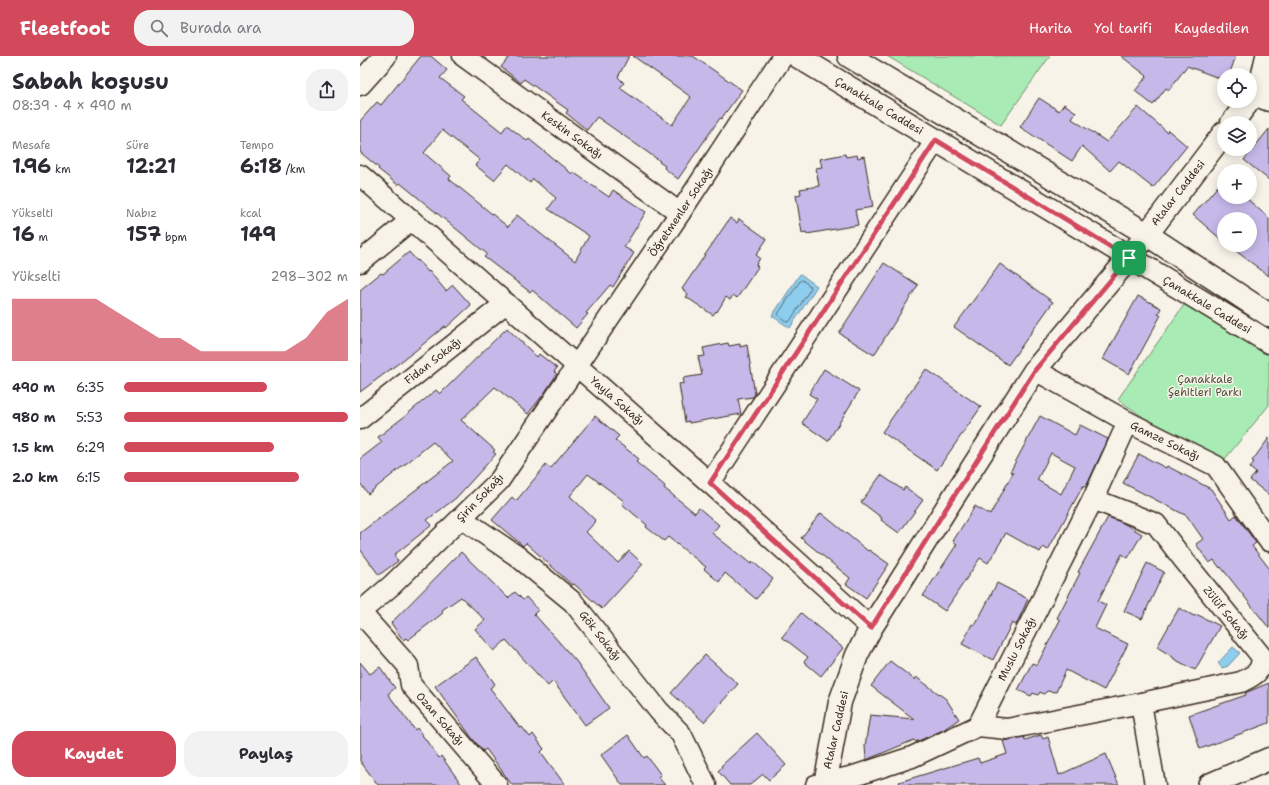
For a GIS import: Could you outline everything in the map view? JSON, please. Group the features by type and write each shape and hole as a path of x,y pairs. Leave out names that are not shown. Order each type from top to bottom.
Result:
{"main road":[{"path":"360,84 385,56"},
{"name":"Çanakkale Caddesi","path":"797,56 1269,342"},
{"path":"849,56 1146,234 1269,315"},
{"path":"1257,94 1267,56"},
{"path":"1239,116 1246,108"},
{"name":"Atalar Caddesi","path":"822,784 840,702 858,655 871,628 1035,370 1129,258 1217,142"},
{"path":"1209,785 1269,759"}],"street":[{"name":"Keskin Sokağı","path":"463,56 680,213"},
{"name":"Öğretmenler Sokağı","path":"578,366 783,56"},
{"path":"710,483 936,140"},
{"name":"Yayla Sokağı","path":"360,175 710,483 871,628"},
{"path":"360,262 411,220"},
{"name":"Fidan Sokağı","path":"360,419 506,303"},
{"name":"Şirin Sokağı","path":"362,605 392,585 499,481 578,366"},
{"name":"Gamze Sokağı","path":"1035,370 1128,422 1216,466 1269,540"},
{"name":"Muslu Sokağı","path":"978,726 1093,499 1128,422"},
{"name":"Zülüf Sokağı","path":"1093,499 1156,524 1182,559 1262,657 1261,667 1254,676 1241,682 1141,703"},
{"name":"Gök Sokağı","path":"461,518 517,556 573,602 659,710 681,734 706,785"},
{"name":"Ozan Sokağı","path":"362,605 408,666 411,685 497,785"},
{"path":"822,784 854,776 912,757 978,726 1008,728 1141,703 1156,785"}],"green space":[{"path":"887,56 1050,56 1001,125"},
{"name":"Çanakkale Şehitleri Parkı","path":"1186,302 1269,353 1269,405 1216,470 1118,399"}],"water":[{"path":"800,274 817,286 790,328 772,316"},
{"path":"1233,647 1240,653 1228,666 1222,668 1218,663"}],"building":[{"path":"421,56 431,56 447,70 440,78 464,96 461,99 502,132 507,125 527,141 529,139 572,174 573,172 609,197 613,190 646,212 624,247 634,253 613,287 610,285 586,313 588,314 576,328 532,290 530,292 484,257 487,254 400,183 398,185 378,169 379,168 360,152 360,121 377,102 381,105","holes":["442,130 480,160 475,165 494,180 508,164 530,183 533,179 556,198 548,209 589,236 575,261 517,215 508,227 449,179 451,176 424,153"]},
{"path":"510,56 629,56 618,77 624,83 620,88 672,125 691,97 633,56 693,56 742,90 721,119 720,118 678,179 664,168 665,166 659,162 660,161 597,117 587,130 566,113 568,110 524,79 521,83 501,67"},
{"path":"1121,56 1236,56 1232,68 1217,68 1217,77 1187,66 1169,90 1166,88 1153,105 1135,91 1147,76"},
{"path":"1039,98 1059,111 1064,104 1076,112 1072,119 1107,142 1138,107 1167,132 1168,130 1187,146 1153,188 1119,161 1110,171 1082,146 1072,161 1020,127"},
{"path":"1269,129 1269,180 1257,170 1257,164 1249,164 1244,160 1247,156 1257,156 1257,144"},
{"path":"845,154 846,157 857,155 858,158 864,156 873,207 855,210 858,225 807,234 806,232 802,233 796,195 801,194 800,189 819,186 816,168 822,167 820,159"},
{"path":"1217,187 1217,204 1253,204 1269,218 1269,276 1237,252 1257,252 1257,212 1217,212 1217,236 1193,215"},
{"path":"730,218 737,223 739,219 767,239 756,255 760,258 756,265 758,267 737,298 733,295 730,300 726,297 717,312 716,311 713,315 686,297 688,294 682,289"},
{"path":"409,252 428,272 429,271 446,291 453,285 471,305 446,328 445,326 415,351 360,392 360,290 381,273 383,274"},
{"path":"884,263 918,285 874,355 839,333"},
{"path":"1000,264 1053,302 1008,365 954,327"},
{"path":"1138,296 1161,308 1158,314 1161,315 1129,374 1103,359"},
{"path":"507,328 537,357 539,354 557,368 554,372 557,374 528,414 495,387 461,420 495,450 493,452 496,454 456,498 427,520 432,525 394,555 398,561 379,575 360,549 360,533 453,461 433,442 368,494 360,483 360,459 382,442 378,437 436,390 440,394"},
{"path":"728,343 729,346 740,344 740,347 747,345 755,394 753,397 738,399 741,414 689,423 689,421 685,422 679,384 684,383 683,378 702,375 698,357 705,356 703,348"},
{"path":"824,369 859,391 828,441 802,423 817,399 809,394"},
{"path":"926,369 981,407 937,470 882,432"},
{"path":"595,416 619,436 615,440 639,459 636,462 665,486 664,488 695,513 699,508 719,525 712,533 751,564 753,562 773,579 756,599 725,573 719,582 704,569 706,567 668,537 664,541 646,527 647,525 622,504 624,501 588,474 570,496 596,521 586,532 618,563 629,551 643,564 602,609 574,584 572,585 526,543 523,546 492,520 512,497 516,501 546,465 551,468 552,467"},
{"path":"1040,416 1075,435 1080,425 1108,439 1086,487 1083,486 1048,550 1043,547 1040,552 1006,533 988,563 980,558 945,611 923,596 957,544 953,541 975,506 990,515 1013,473 1010,472","holes":["1051,453 1075,466 1061,494 1037,480"]},
{"path":"1269,438 1269,495 1250,480 1256,473 1250,468 1254,462 1252,461"},
{"path":"1139,454 1166,468 1167,466 1211,489 1231,519 1236,515 1256,543 1252,546 1269,568 1269,628 1221,567 1220,568 1214,560 1209,563 1196,544 1203,539 1187,516 1123,483"},
{"path":"881,475 903,490 905,487 923,500 899,533 881,520 882,518 861,502"},
{"path":"821,513 868,551 869,550 889,564 866,598 846,584 850,578 801,538"},
{"path":"1108,517 1123,523 1142,534 1128,558 1122,554 1098,601 1106,605 1095,628 1128,644 1104,690 1066,670 1056,692 1047,691 1044,694 1040,692 1038,695 1033,693 1031,696 1018,690 1032,663 1037,665 1060,620 1057,618 1080,573 1078,572"},
{"path":"461,552 508,598 515,592 523,600 526,597 538,610 534,614 576,661 609,708 585,725 553,681 548,686 506,640 494,651 475,629 485,620 461,597 442,610 443,613 408,640 406,638 403,640 391,623"},
{"path":"1147,563 1164,572 1142,619 1124,611"},
{"path":"997,583 1028,599 1016,625 1012,623 993,660 962,644 972,624 974,625 977,619 978,620"},
{"path":"1179,608 1194,616 1198,615 1220,626 1195,670 1174,659 1157,647"},
{"path":"801,613 843,648 821,676 804,662 808,657 782,637"},
{"path":"705,655 738,684 704,722 671,693"},
{"path":"476,657 495,684 490,688 520,728 522,727 530,737 533,734 544,749 541,752 565,785 512,785 486,749 483,751 472,738 435,686"},
{"path":"890,661 915,680 916,677 946,699 959,719 943,730 916,742 914,740 866,760 865,746 870,715 914,719 871,686"},
{"path":"360,662 370,674 380,667 395,688 388,694 415,730 417,728 439,758 441,756 462,785 378,785 360,761"},
{"path":"1269,683 1269,723 1200,749 1189,715 1246,695 1245,693"},
{"path":"757,733 786,765 769,780 763,774 750,785 730,785 718,771 722,767 721,766"},
{"path":"628,735 644,758 647,756 661,775 658,777 665,785 622,785 601,755"},
{"path":"1041,735 1043,739 1048,737 1059,775 1106,754 1119,785 900,785 899,782 978,758 980,763 1007,754 1003,741 1024,737 1025,740"}],"route":[{"path":"936,140 1129,258 1035,370 871,628 710,483 936,140"}]}
